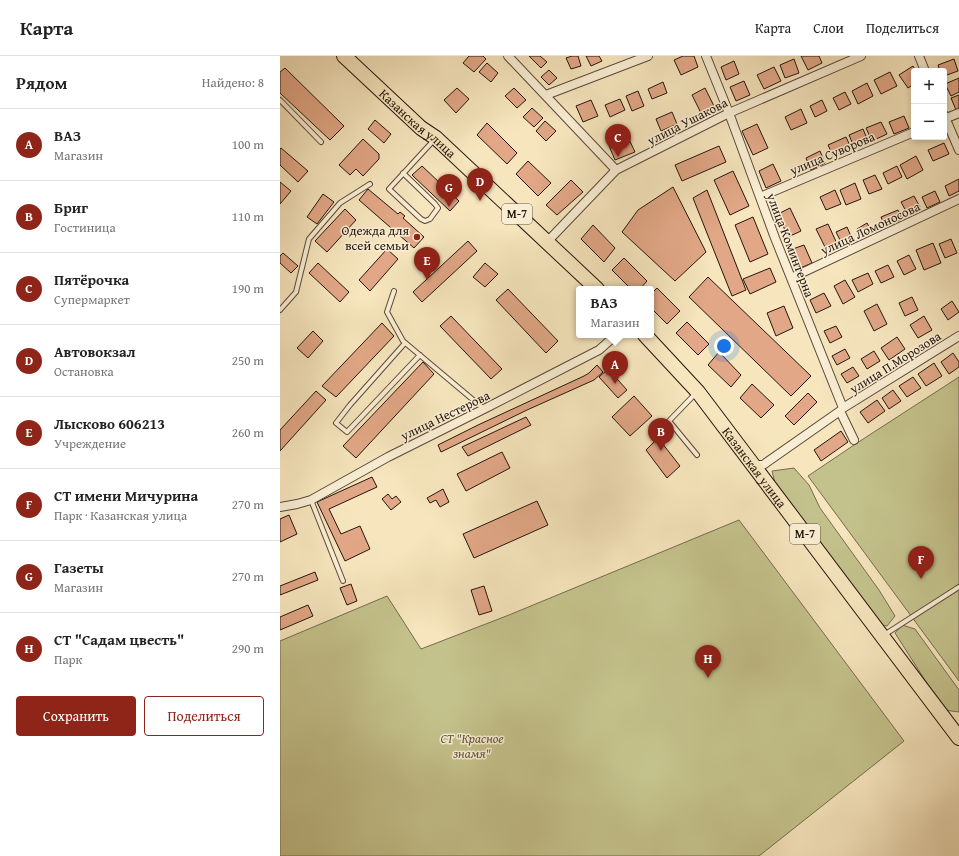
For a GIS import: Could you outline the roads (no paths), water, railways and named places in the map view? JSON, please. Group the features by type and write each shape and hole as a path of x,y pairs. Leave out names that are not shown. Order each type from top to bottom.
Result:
{"highway":[{"name":"Казанская улица","path":"344,56 421,128 436,138 594,286"},
{"name":"Казанская улица","path":"648,338 698,392 959,738"}],"street":[{"path":"508,56 616,170"},
{"path":"546,95 648,56"},
{"name":"улица Коминтерна","path":"706,56 854,440"},
{"name":"улица Ушакова","path":"547,242 616,170 729,113 861,56"},
{"path":"918,56 924,68"},
{"path":"947,117 959,113"},
{"path":"947,124 959,150"},
{"name":"улица Суворова","path":"760,197 911,133"},
{"name":"улица Ломоносова","path":"791,278 959,199"},
{"name":"улица П.Морозова","path":"753,465 763,464 842,409 959,336"},
{"name":"улица Нестерова","path":"280,507 311,500 388,457 599,350 613,338"}],"lane":[{"path":"280,100 321,142"},
{"path":"403,173 438,208 430,219 425,221 421,219 390,189 403,173 436,138"},
{"path":"280,310 296,292 309,239 340,203 370,184"},
{"path":"394,291 387,312 405,343 484,409"},
{"path":"405,343 336,423 347,432 420,355"},
{"path":"697,455 669,421 698,392"},
{"path":"311,500 343,581"},
{"path":"882,636 959,587"}],"place":[{"name":"Пятёрочка","path":"618,157"},
{"name":"Автовокзал","path":"480,201"},
{"name":"Газеты","path":"449,207"},
{"name":"Одежда для всей семьи","path":"417,237"},
{"name":"Лысково 606213","path":"427,280"},
{"name":"ВАЗ","path":"615,384"},
{"name":"Бриг","path":"661,451"},
{"name":"СТ имени Мичурина","path":"921,579"},
{"name":"СТ \"Садам цвесть\"","path":"708,678"}],"park label":[{"name":"СТ \"Красное знамя\"","path":"472,746"}]}
